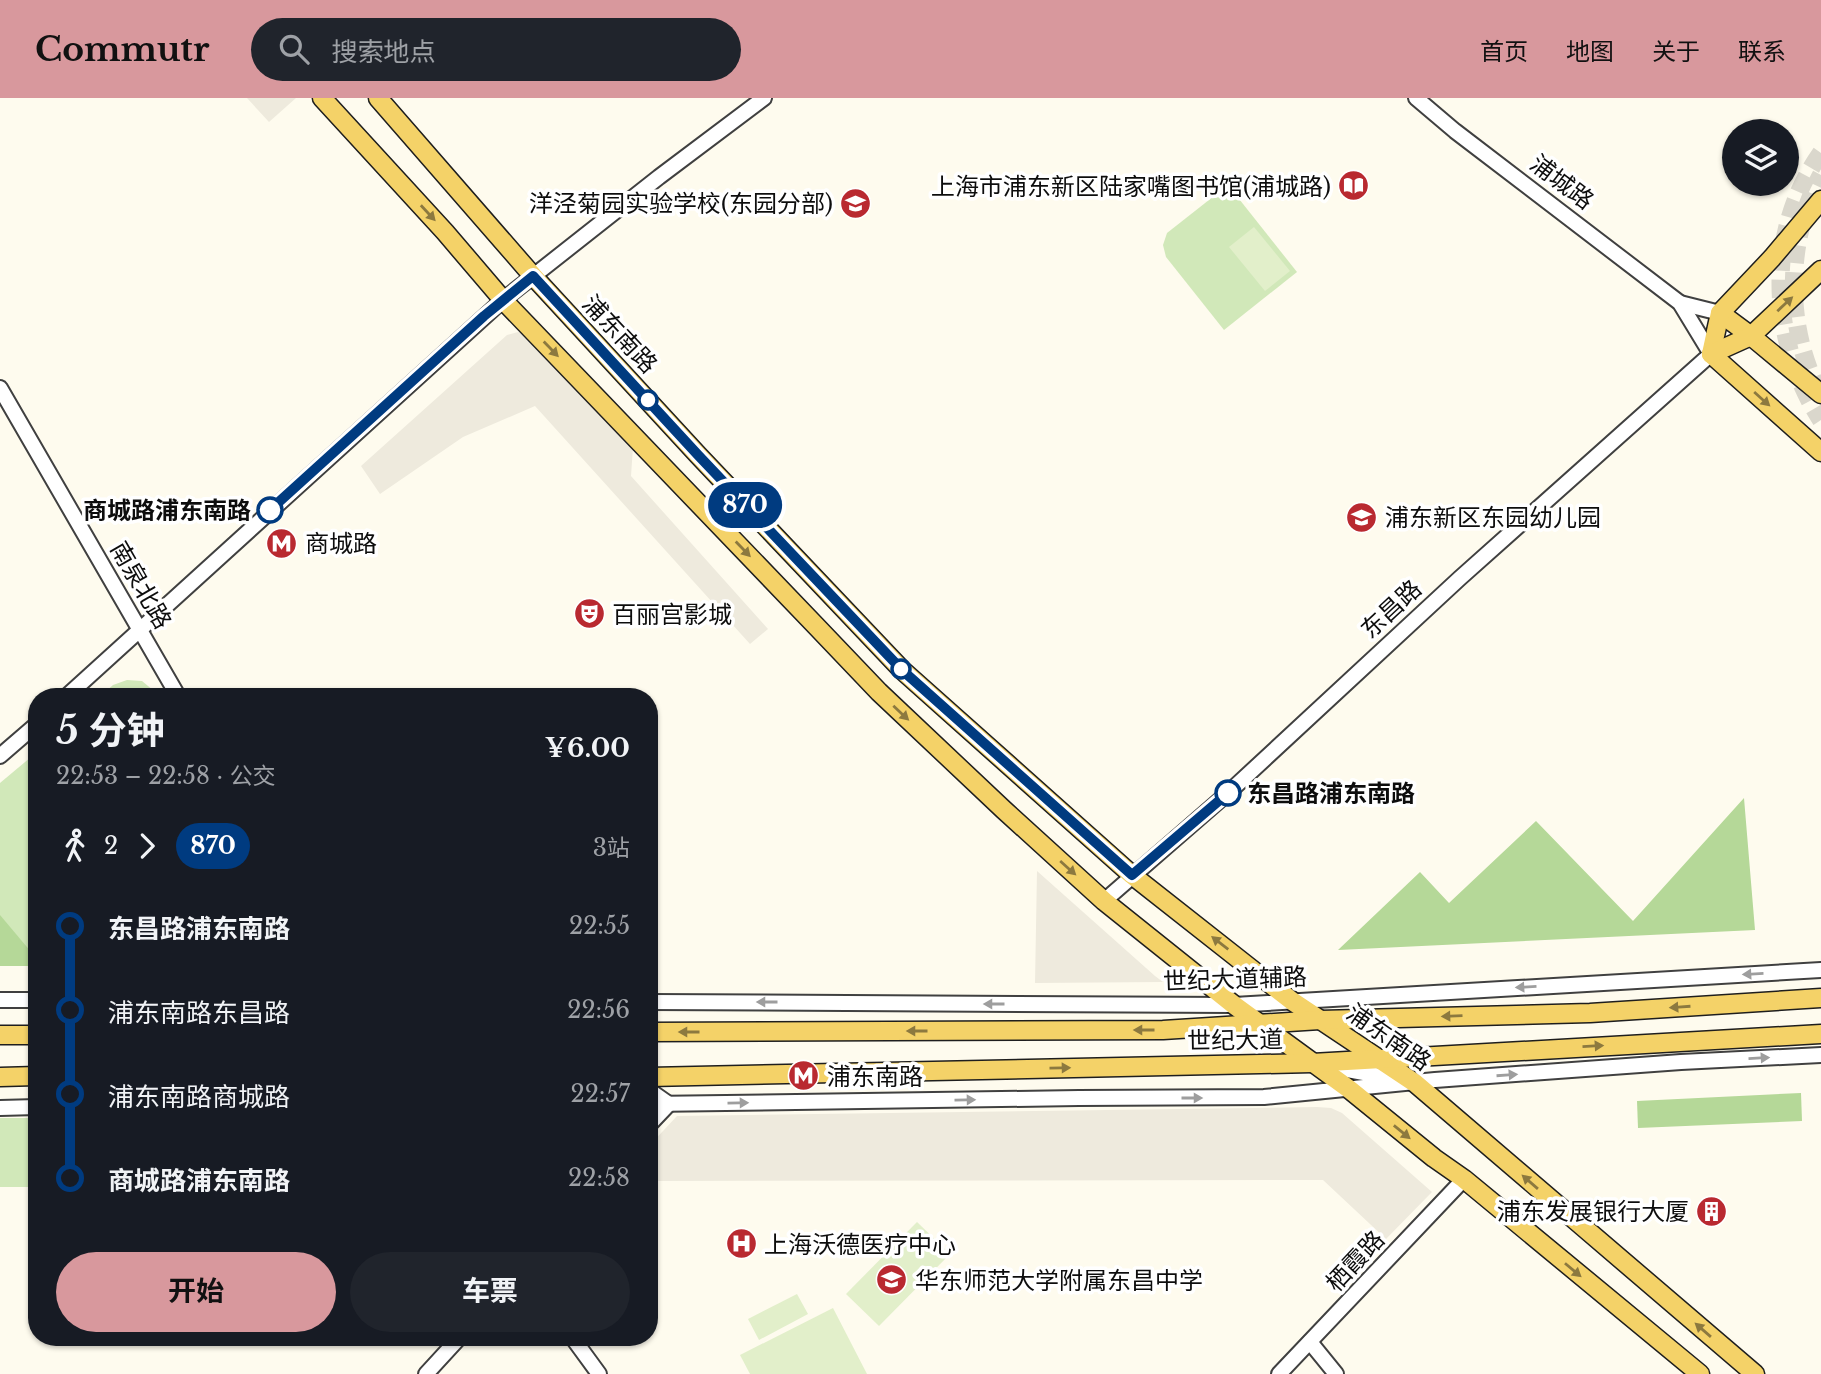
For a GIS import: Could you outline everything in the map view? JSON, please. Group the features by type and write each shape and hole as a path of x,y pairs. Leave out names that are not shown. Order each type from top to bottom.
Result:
{"main road":[{"path":"324,98 503,300 879,692 1104,901 1234,1005 1349,1089 1464,1179 1700,1374"},
{"name":"浦东南路","path":"372,98 413,138"},
{"name":"浦东南路","path":"378,98 533,276 902,670 1132,875 1292,1001 1415,1083 1755,1374"},
{"path":"1711,354 1720,313 1772,258 1821,200"},
{"path":"1772,258 1821,213"},
{"name":"东昌路","path":"1711,354 1751,335 1820,270"},
{"name":"浦城路","path":"1720,313 1751,335 1821,394"},
{"name":"浦城路","path":"1711,354 1821,452"},
{"name":"世纪大道","path":"658,1032 1163,1030 1320,1020 1590,1013 1821,998"},
{"name":"世纪大道","path":"658,1077 1312,1063 1821,1034"},
{"path":"0,1035 28,1035"},
{"path":"0,1077 28,1076"}],"street":[{"path":"76,688 503,300 764,98"},
{"name":"浦城路","path":"1416,98 1455,131 1681,303 1711,354"},
{"name":"浦城路","path":"1681,303 1720,313"},
{"name":"东昌路","path":"1104,901 1228,793 1461,578 1711,354"},
{"name":"南泉北路","path":"0,388 174,688"},
{"path":"0,756 28,732"},
{"name":"世纪大道辅路","path":"658,1002 1234,1005 1821,970"},
{"path":"0,1000 28,1000"},
{"path":"658,1104 1264,1097 1681,1062 1821,1055"},
{"path":"1312,1063 1415,1083"},
{"path":"658,1096 669,1104"},
{"path":"658,1116 669,1104"},
{"path":"0,1108 28,1107"},
{"name":"栖霞路","path":"1279,1374 1464,1179"},
{"path":"1310,1342 1336,1374"},
{"path":"426,1374 452,1346"},
{"path":"579,1346 600,1374"}],"green space":[{"path":"1228,185 1297,272 1224,330 1166,257 1163,245 1167,233"},
{"path":"1254,227 1290,271 1265,291 1229,247"},
{"path":"127,680 142,681 150,688 110,688"},
{"path":"28,760 28,966 0,966 0,783"},
{"path":"1744,798 1755,930 1338,950 1420,872 1449,903 1536,821 1633,921"},
{"path":"0,915 28,948 28,966 0,966"},
{"path":"1801,1093 1802,1121 1638,1128 1637,1101"},
{"path":"0,1118 28,1118 28,1187 0,1187"},
{"path":"917,1222 950,1254 879,1326 846,1294"},
{"path":"797,1294 808,1314 759,1340 748,1319"},
{"path":"833,1308 867,1374 750,1374 740,1355"}],"shaded area":[{"path":"247,98 296,98 269,122"},
{"path":"518,332 529,337 633,447 631,476 768,629 750,644 535,406 463,437 380,494 361,466 507,335"},
{"path":"1037,871 1155,976 1163,982 1035,983"},
{"path":"1331,1108 1342,1113 1432,1192 1386,1239 1323,1180 658,1181 658,1136 677,1116"}],"tunnel":[{"path":"1821,153 1803,184 1790,217 1780,286 1783,321 1791,356 1804,389 1821,420"},
{"path":"1820,394 1800,341 1794,284 1801,228 1821,175"}],"bus line":[{"name":"870","path":"270,510 484,316 533,276 902,670 1132,875 1228,793"}],"place":[{"name":"上海市浦东新区陆家嘴图书馆(浦城路)","path":"1354,186"},
{"name":"洋泾菊园实验学校(东园分部)","path":"856,203"},
{"name":"商城路浦东南路","path":"270,510"},
{"name":"浦东新区东园幼儿园","path":"1362,517"},
{"name":"商城路","path":"282,543"},
{"name":"百丽宫影城","path":"589,614"},
{"name":"东昌路浦东南路","path":"1228,793"},
{"name":"浦东南路","path":"804,1076"},
{"name":"浦东发展银行大厦","path":"1712,1211"},
{"name":"上海沃德医疗中心","path":"741,1244"},
{"name":"华东师范大学附属东昌中学","path":"892,1280"}]}
